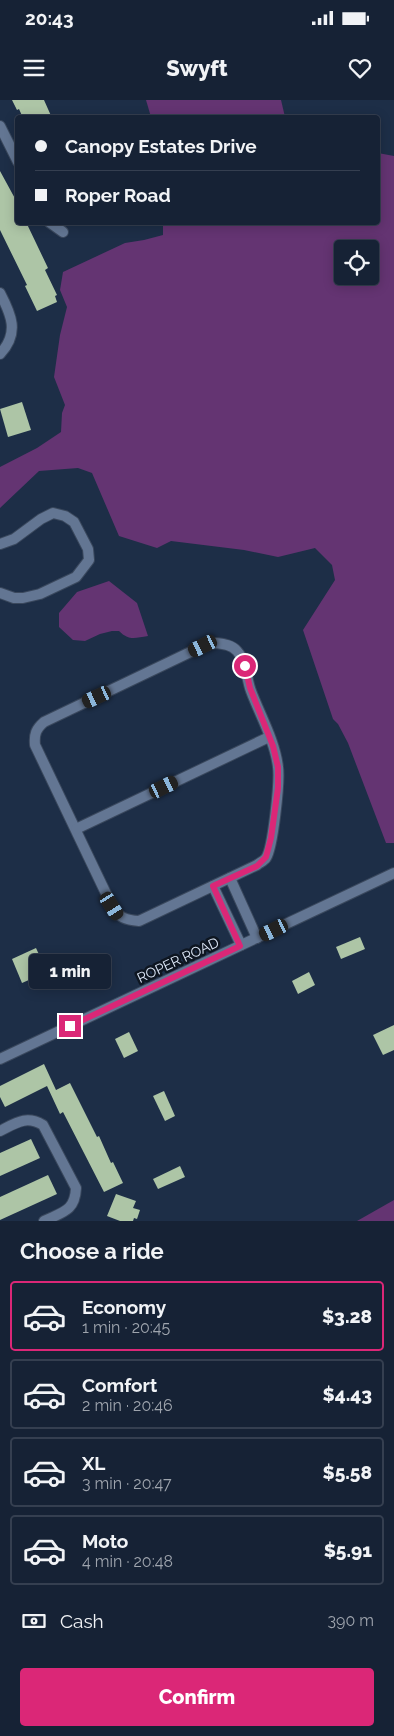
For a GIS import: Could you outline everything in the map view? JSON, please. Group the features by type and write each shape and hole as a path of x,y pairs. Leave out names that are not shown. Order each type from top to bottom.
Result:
{"street":[{"path":"0,126 15,156"},
{"path":"53,225 63,232"},
{"path":"0,293 12,316 12,329 6,348 0,354"},
{"path":"0,544 14,540 41,519 53,513 65,516 74,522 88,549 89,560 76,577 40,594 14,598 0,593"},
{"path":"228,645 236,649 245,666 250,688 269,737 278,767 278,788 271,838 266,857 257,866 139,921 127,920 118,916 112,906 76,829 36,745 34,736 38,728 53,718 203,646 228,645"},
{"path":"76,829 269,737"},
{"name":"ROPER ROAD","path":"0,1059 394,873"},
{"path":"230,878 257,938"},
{"path":"213,886 240,946"},
{"path":"0,1131 20,1121 33,1120 43,1126 76,1188 76,1200 68,1210 44,1221"}],"shaded area":[{"path":"146,100 281,100 285,115 150,115"},
{"path":"380,153 394,156 394,843 386,843 348,743 338,724 333,719 303,630 335,580 332,565 315,548 278,557 244,550 171,541 157,548 119,536 92,473 78,468 39,471 0,508 0,467 37,448 61,432 62,413 65,405 54,377 60,335 67,307 60,290 63,272 125,243 163,235 163,225 380,225"},
{"path":"109,581 137,603 148,636 132,638 119,631 112,631 85,641 73,640 59,627 59,613 77,592"},
{"path":"394,1200 394,1221 357,1221"}],"building":[{"path":"12,100 44,100 51,115 22,115 19,109 17,110"},
{"path":"0,171 15,198 15,225 27,225 48,268 45,270 57,295 55,296 57,302 37,311 25,286 27,285 0,230"},
{"path":"22,402 31,430 8,437 0,409"},
{"path":"360,937 365,949 341,959 336,947"},
{"path":"36,948 47,972 22,983 12,959"},
{"path":"309,972 315,985 298,994 292,981"},
{"path":"394,1025 394,1050 383,1055 373,1035"},
{"path":"129,1032 138,1051 124,1058 115,1039"},
{"path":"44,1064 56,1090 70,1083 123,1183 104,1192 63,1112 60,1114 47,1086 5,1107 0,1097 0,1086"},
{"path":"164,1091 175,1116 165,1121 153,1096"},
{"path":"31,1139 40,1158 0,1176 0,1153"},
{"path":"180,1166 185,1177 158,1189 153,1179"},
{"path":"48,1175 57,1194 0,1220 0,1197"},
{"path":"116,1194 136,1201 133,1208 140,1210 137,1219 134,1218 133,1221 120,1221 107,1216"}],"route":[{"path":"70,1026 240,946 213,886 257,866 266,857 271,838 278,788 278,767 273,746 250,688 245,666"}]}
